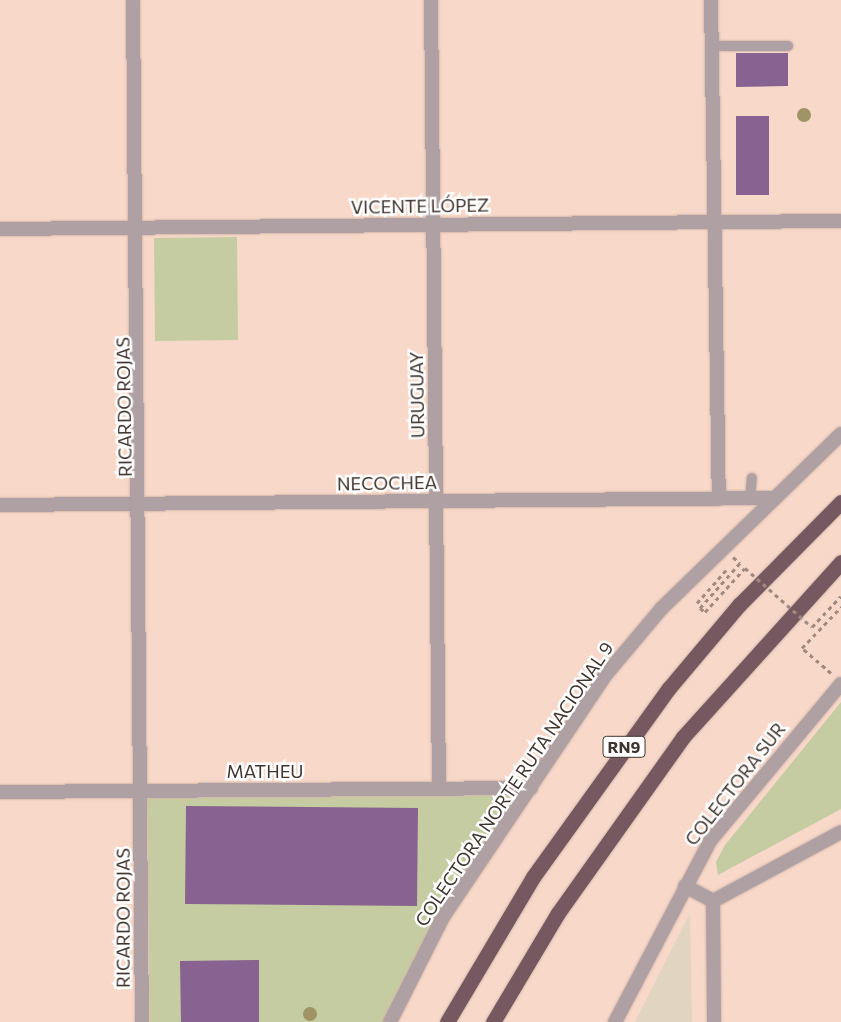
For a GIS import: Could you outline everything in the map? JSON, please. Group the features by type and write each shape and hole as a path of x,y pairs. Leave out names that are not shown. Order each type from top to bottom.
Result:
{"highway":[{"name":"RN9","path":"447,1022 533,877 663,696 738,605 841,502"},
{"name":"RN9","path":"493,1022 558,913 683,737 841,562"}],"street":[{"name":"RICARDO ROJAS","path":"133,0 138,228"},
{"name":"RICARDO ROJAS","path":"139,0 138,228 143,791 141,814 142,1022"},
{"name":"URUGUAY","path":"431,0 439,789"},
{"path":"711,0 719,499"},
{"name":"VICENTE LÓPEZ","path":"0,229 841,221"},
{"name":"COLECTORA NORTE RUTA NACIONAL 9","path":"390,1022 443,917 610,670 661,610 841,434"},
{"name":"NECOCHEA","path":"0,505 774,498"},
{"name":"COLECTORA SUR","path":"615,1022 710,841 838,680"},
{"name":"MATHEU","path":"0,792 531,788"},
{"path":"713,901 841,832"},
{"path":"685,886 713,901"},
{"path":"713,901 714,1022"}],"lane":[{"path":"712,46 788,46"},
{"path":"750,498 752,478"}],"path":[{"path":"724,548 740,563 700,608 705,612 745,568 812,627 841,596"},
{"path":"838,680 802,648 841,607"}],"shaded area":[{"path":"690,913 692,1022 635,1022"}],"green space":[{"path":"237,237 238,340 155,341 154,238"},
{"path":"841,702 841,809 718,875 716,862 725,845"},
{"path":"531,788 443,917 390,1022 150,1022 147,791"}],"building":[{"path":"736,53 788,53 788,86 736,87"},
{"path":"736,116 769,116 769,195 736,195"},
{"path":"186,806 418,808 417,906 185,904"},
{"path":"259,960 259,1022 181,1022 180,961"}]}
